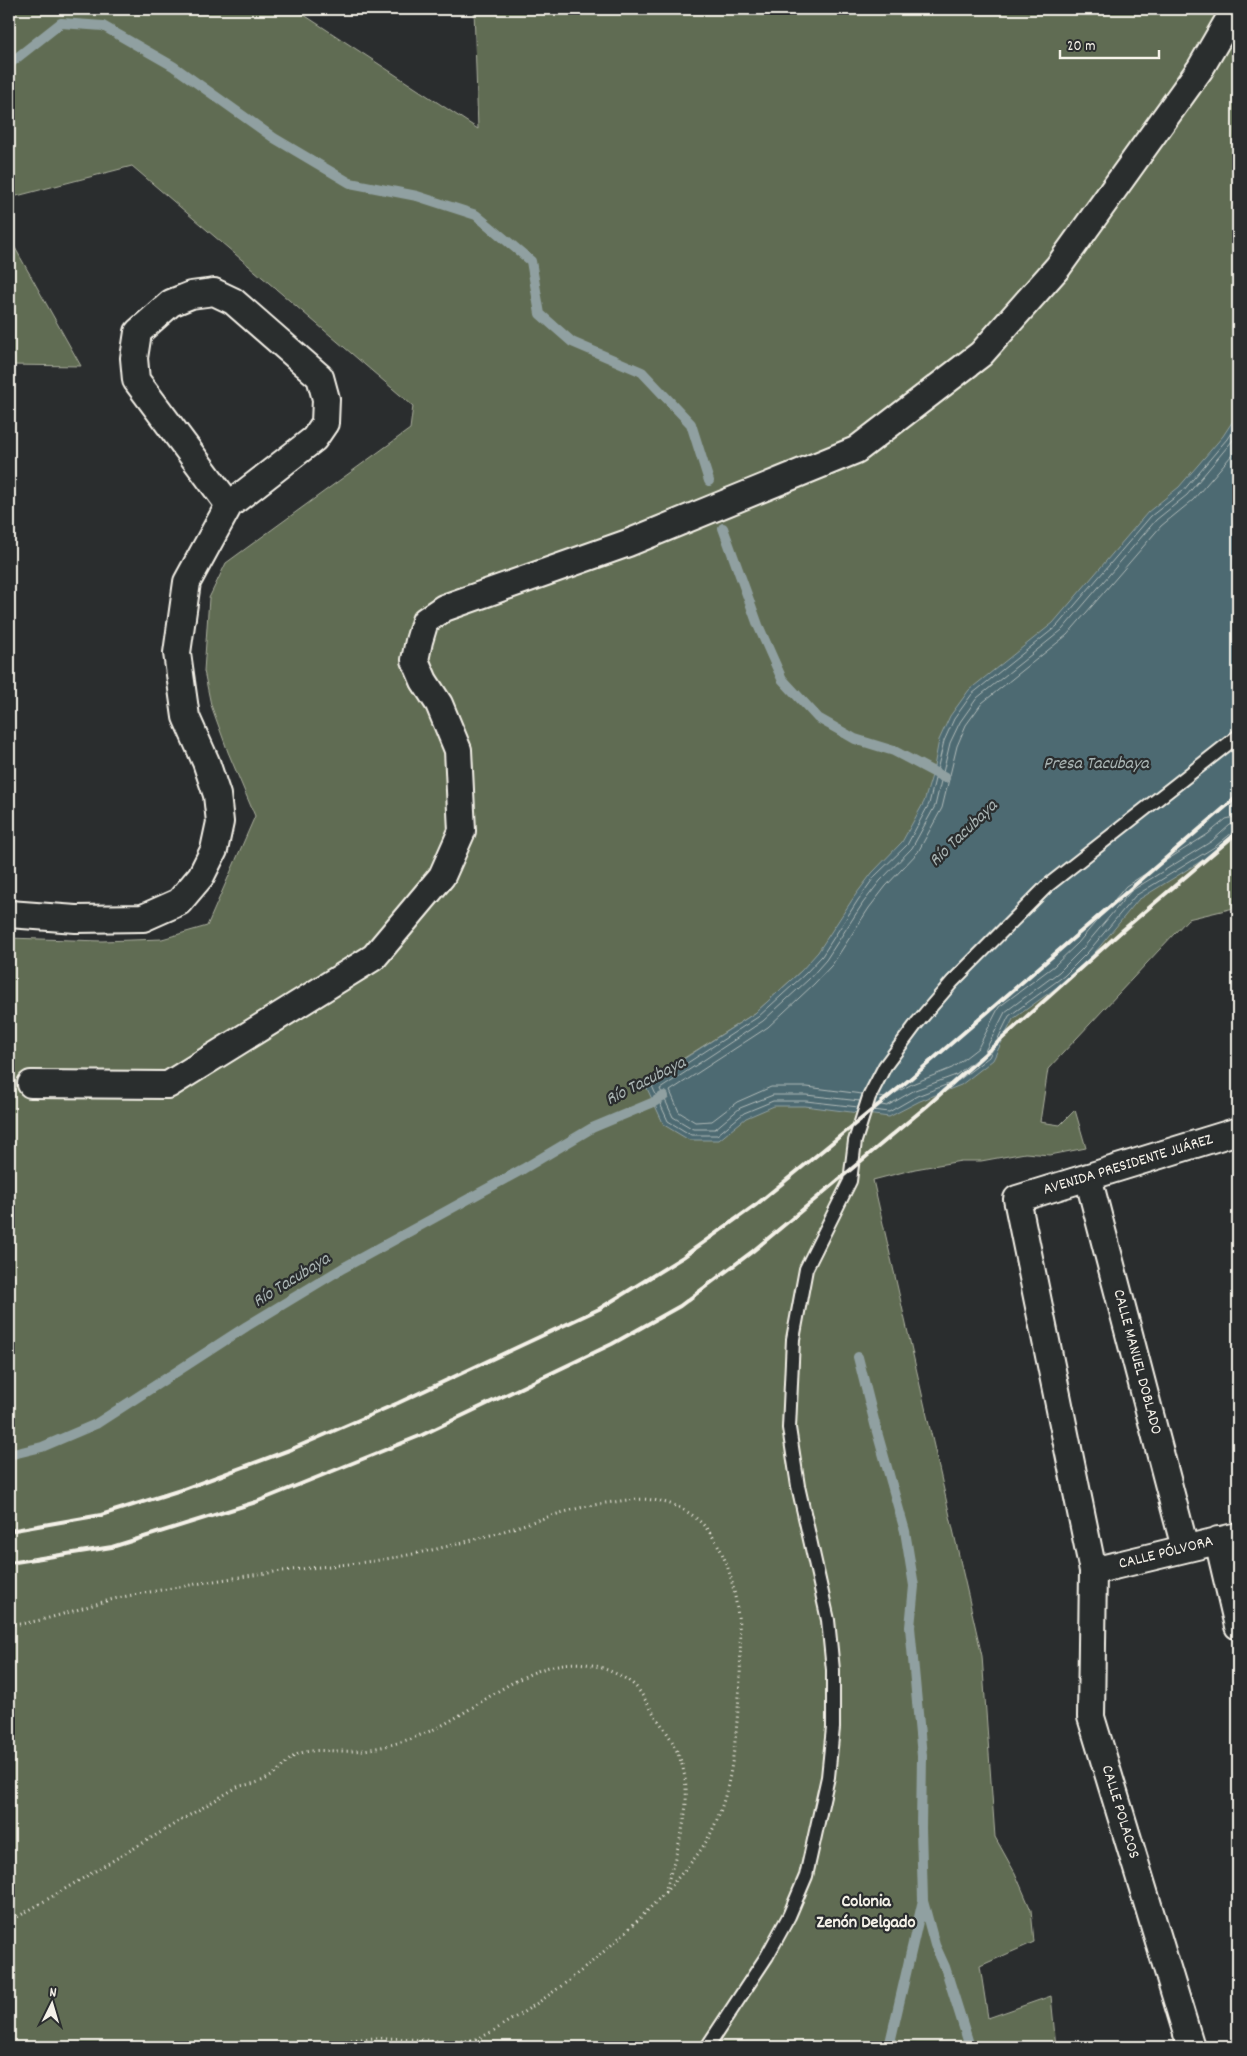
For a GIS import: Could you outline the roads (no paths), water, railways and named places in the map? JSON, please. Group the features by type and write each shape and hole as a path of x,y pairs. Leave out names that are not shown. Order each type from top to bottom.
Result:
{"street":[{"path":"31,1084 168,1086 374,957 442,876 462,831 458,750 439,704 424,681 415,660 418,641 425,621 444,608 628,543 856,450 981,354 1058,267 1200,69 1235,9"},
{"path":"9,914 76,919 143,918 179,902 201,876 214,850 220,822 217,795 206,762 186,717 177,653 187,582 229,505 314,439 325,422 326,399 320,377 234,301 214,292 191,295 171,303 138,332 134,358 136,380 229,505"},
{"name":"AVENIDA PRESIDENTE JUÁREZ","path":"1017,1199 1238,1131"},
{"name":"CALLE MANUEL DOBLADO","path":"1088,1177 1185,1548"},
{"name":"CALLE POLACOS","path":"1017,1199 1093,1571 1091,1717 1191,2047"},
{"path":"1228,1538 1238,1626"},
{"name":"CALLE PÓLVORA","path":"1093,1571 1228,1538"}],"lane":[{"path":"707,2047 766,1956 789,1916 806,1876 828,1777 833,1728 833,1670 828,1620 798,1486 790,1428 793,1339 806,1270 850,1181 855,1141 869,1097 885,1066 917,1023 952,982 1047,886 1238,736"}],"water":[{"name":"Presa Tacubaya","path":"1238,413 1238,833 1219,850 1138,900 1092,956 1067,980 1013,1019 993,1060 961,1085 920,1101 889,1117 805,1106 774,1106 746,1118 719,1140 689,1140 664,1125 645,1084 755,1013 801,971 818,952 872,873 902,842 924,802 933,772 939,740 950,716 969,690 1053,623 1148,512 1179,487 1223,436"}],"waterway":[{"path":"9,64 61,23 103,26 173,66 274,138 350,183 417,196 476,215 531,261 540,314 572,342 642,372 691,424 709,481"},
{"path":"723,528 758,625 782,679 818,718 855,739 894,751 945,778"},
{"name":"Río Tacubaya","path":"9,1455 42,1447 96,1424 247,1326 343,1268 523,1169 592,1128 664,1096"},
{"path":"858,1357 905,1531 914,1586 910,1627 922,1756 923,1900 889,2047"},
{"path":"923,1901 935,1945 945,1967 970,2047"}],"railway":[{"path":"9,1531 101,1515 184,1489 292,1449 398,1403 599,1309 683,1257 757,1204 910,1079 1238,796"},
{"path":"9,1563 112,1547 256,1502 422,1435 612,1344 680,1306 753,1251 927,1106 1123,930 1238,832"}],"district":[{"name":"Colonia Zenón Delgado","path":"866,1912"}]}
